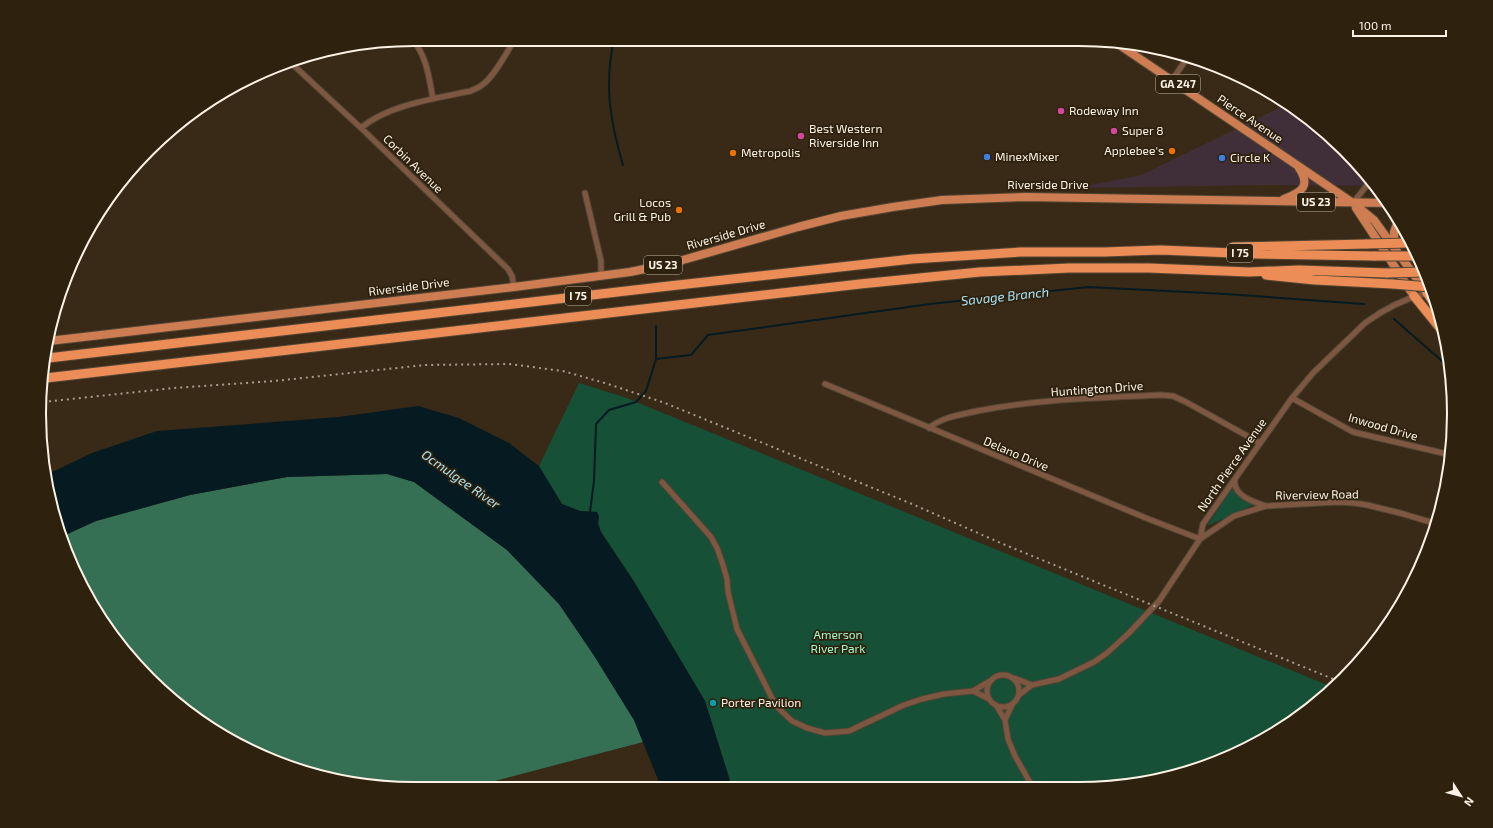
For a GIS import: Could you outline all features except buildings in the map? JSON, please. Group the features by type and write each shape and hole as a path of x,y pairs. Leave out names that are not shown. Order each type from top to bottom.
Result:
{"highway":[{"path":"1191,250 1246,246 1405,243"},
{"name":"I 75","path":"50,358 912,259 1021,252 1191,250 1258,254 1411,256"},
{"name":"I 75","path":"48,378 920,277 980,272 1069,268 1149,268 1249,272 1299,270 1387,273 1419,272"},
{"path":"1249,272 1277,277 1393,284 1425,289"},
{"path":"1414,296 1435,321"}],"main road":[{"name":"Pierce Avenue","path":"1125,49 1352,203 1374,220 1422,283"},
{"path":"1280,201 1297,194 1303,187 1305,179 1299,167"},
{"name":"Riverside Drive","path":"53,340 514,287 630,272 669,264 841,216 942,200 1026,197 1380,203"},
{"name":"Pierce Avenue","path":"1352,203 1414,296"},
{"path":"1395,248 1394,232 1396,227"}],"street":[{"path":"418,46 425,62 433,99"},
{"path":"361,128 376,117 392,110 471,91 482,85 488,80 511,46"},
{"path":"1172,80 1184,62"},
{"name":"Corbin Avenue","path":"295,66 508,269 512,276 514,287"},
{"path":"1352,203 1367,185"},
{"path":"585,193 601,261 601,275"},
{"name":"North Pierce Avenue","path":"1019,695 1032,685 1059,680 1080,670 1106,653 1124,638 1159,601 1200,539 1203,524 1292,398 1313,373 1364,323 1385,309 1425,291"},
{"name":"Delano Drive","path":"825,384 1146,518 1200,539"},
{"name":"Huntington Drive","path":"929,428 937,422 964,414 995,408 1054,401 1161,395 1173,396 1186,402 1260,443"},
{"name":"Inwood Drive","path":"1292,398 1353,432 1445,454"},
{"name":"Riverview Road","path":"1235,478 1235,488 1238,492 1250,500 1266,506"},
{"path":"662,482 711,537 717,548 722,562 737,629 776,706 792,721 807,728 825,733 849,731 904,705 944,694 973,691 995,677 1001,675 1008,675 1032,685"},
{"name":"Riverview Road","path":"1200,539 1234,516 1266,506 1338,502 1354,503 1400,513 1430,522"},
{"path":"1005,720 1012,704 1019,695 1018,683 1013,678"},
{"path":"989,699 987,686 990,681"},
{"path":"973,691 989,699 996,705 1005,720 1008,739 1015,756 1030,782"},
{"path":"996,705 1007,707 1012,704"}],"shaded area":[{"path":"1281,107 1322,137 1356,171 1368,186 1278,185 1076,188 1141,175"}],"green space":[{"name":"Amerson River Park","path":"579,383 624,397 1328,685 1303,706 1283,720 1242,744 1220,754 1174,769 1127,779 1079,782 730,782 705,701 633,580 601,532 597,512 580,511 562,504 539,466"},
{"path":"387,474 414,482 507,550 559,604 593,654 634,720 643,742 491,782 390,781 342,775 273,754 230,733 190,706 171,691 137,657 122,638 95,598 74,555 67,534 96,521 190,495 287,477"},
{"path":"1232,488 1240,498 1253,505 1207,526"}],"water":[{"name":"Ocmulgee River","path":"418,406 459,418 509,443 539,466 562,504 580,511 597,512 601,532 633,580 705,701 730,782 659,782 634,720 593,654 559,604 507,550 414,482 387,474 287,477 190,495 96,521 67,534 53,486 51,473 92,453 157,431 339,417"}],"waterway":[{"path":"613,46 609,72 610,103 618,149 623,165"},
{"name":"Savage Branch","path":"656,359 691,355 708,335 930,304 1088,287 1226,294 1364,304"},
{"name":"Savage Branch","path":"1394,319 1443,362"},
{"path":"590,512 594,481 596,424 609,410 636,402 646,391 656,359 656,326"}],"railway":[{"path":"47,402 174,388 274,381 425,365 509,364 563,371 665,403 912,504 1003,544 1334,679"}],"place":[{"name":"Rodeway Inn","path":"1061,111"},
{"name":"Super 8","path":"1114,131"},
{"name":"Best Western Riverside Inn","path":"801,136"},
{"name":"Applebee's","path":"1172,151"},
{"name":"Metropolis","path":"733,153"},
{"name":"MinexMixer","path":"987,157"},
{"name":"Circle K","path":"1222,158"},
{"name":"Locos Grill & Pub","path":"679,210"},
{"name":"Porter Pavilion","path":"713,703"}]}
